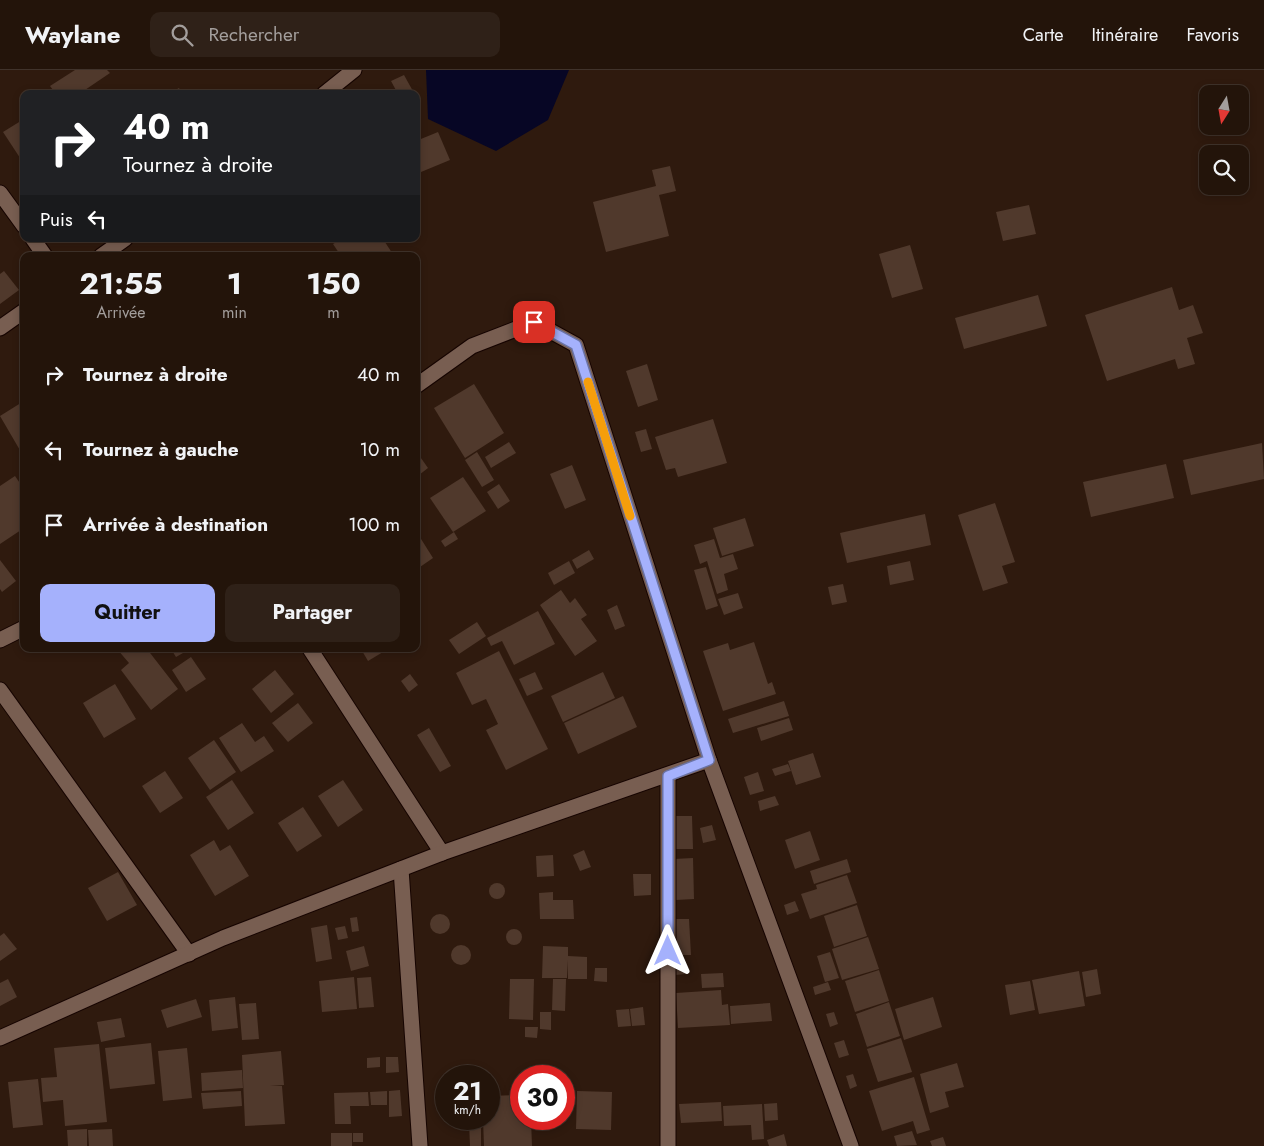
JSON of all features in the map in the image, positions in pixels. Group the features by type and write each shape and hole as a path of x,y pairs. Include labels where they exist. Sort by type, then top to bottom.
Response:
{"street":[{"path":"329,90 354,70"},
{"path":"0,194 20,221"},
{"path":"35,242 43,252"},
{"path":"107,252 121,242"},
{"path":"0,328 20,314"},
{"path":"420,383 472,346 534,322 576,345 709,760 850,1146"},
{"path":"0,640 20,630"},
{"path":"312,652 442,853"},
{"path":"0,690 189,954"},
{"path":"0,1038 223,938 442,853 668,776 709,760"},
{"path":"668,776 668,1146"},
{"path":"401,869 420,1146"}],"water":[{"path":"426,70 569,70 548,120 496,151 428,119"}],"building":[{"path":"75,70 107,70 110,73 85,90 53,90 50,86"},
{"path":"404,75 412,90 396,90 391,81"},
{"path":"20,121 20,158 3,132"},
{"path":"438,132 450,160 421,172 420,139"},
{"path":"670,166 676,191 659,195 669,236 606,252 593,202 656,186 652,170"},
{"path":"1029,205 1036,234 1003,241 996,212"},
{"path":"337,242 385,242 391,252 338,252 333,244"},
{"path":"910,245 923,289 892,298 879,254"},
{"path":"4,271 19,290 0,304 0,274"},
{"path":"1172,287 1179,310 1193,305 1203,333 1187,338 1195,364 1178,369 1175,359 1107,381 1085,315"},
{"path":"1038,295 1047,326 964,349 955,318"},
{"path":"647,364 658,400 638,407 626,371"},
{"path":"474,384 504,433 465,458 434,408"},
{"path":"20,404 20,450 0,416"},
{"path":"713,419 727,463 678,477 675,468 666,470 655,437"},
{"path":"646,429 652,449 641,452 635,432"},
{"path":"509,442 516,453 491,468 485,457"},
{"path":"1262,443 1264,479 1191,495 1183,460"},
{"path":"477,452 494,480 482,487 465,460"},
{"path":"420,457 428,468 420,474"},
{"path":"1166,464 1174,498 1091,517 1083,482"},
{"path":"572,465 586,500 565,509 550,474"},
{"path":"15,476 20,483 20,531 0,544 0,486"},
{"path":"463,477 486,511 453,532 430,498"},
{"path":"499,484 510,501 498,509 487,492"},
{"path":"995,503 1015,562 1002,566 1008,583 983,591 958,515"},
{"path":"925,514 931,545 847,563 840,533"},
{"path":"745,518 754,546 722,556 713,528"},
{"path":"454,532 458,539 445,547 441,541"},
{"path":"420,537 433,558 420,567"},
{"path":"714,539 720,558 733,554 738,569 724,574 728,590 717,594 707,561 700,564 694,545"},
{"path":"589,550 594,559 577,569 572,560"},
{"path":"0,560 16,581 2,592 0,589"},
{"path":"569,561 575,573 554,585 548,573"},
{"path":"910,561 914,580 890,585 887,566"},
{"path":"706,567 718,606 706,610 694,570"},
{"path":"843,584 847,602 832,605 828,587"},
{"path":"561,590 570,603 575,598 587,615 581,619 597,641 575,656 540,605"},
{"path":"738,593 743,608 724,615 718,599"},
{"path":"617,605 625,626 615,630 607,610"},
{"path":"538,611 555,644 514,665 502,641 491,646 487,638"},
{"path":"477,622 486,636 459,654 449,640"},
{"path":"754,642 768,684 772,682 776,694 723,711 703,651 728,643 730,650"},
{"path":"499,651 548,749 506,770 486,730 498,724 486,699 472,705 456,673"},
{"path":"120,652 149,652 178,689 151,710 121,670 129,663"},
{"path":"173,652 185,652 176,657"},
{"path":"363,652 383,652 368,661"},
{"path":"191,657 206,679 186,692 172,670"},
{"path":"275,670 294,694 271,713 252,689"},
{"path":"535,672 543,689 527,696 519,679"},
{"path":"603,672 615,698 563,722 551,696"},
{"path":"410,674 418,685 409,692 401,681"},
{"path":"115,684 136,719 104,738 83,703"},
{"path":"623,696 637,727 578,754 564,723"},
{"path":"784,701 789,716 733,733 728,719"},
{"path":"298,703 313,723 288,742 272,723"},
{"path":"789,718 793,730 761,741 757,728"},
{"path":"242,723 255,742 264,736 274,751 241,772 219,738"},
{"path":"429,728 451,766 440,772 417,735"},
{"path":"214,740 236,772 210,790 188,758"},
{"path":"813,753 821,777 796,785 788,761"},
{"path":"788,764 791,771 775,776 772,769"},
{"path":"165,771 183,798 160,813 142,786"},
{"path":"758,772 764,791 750,795 744,777"},
{"path":"232,780 254,813 228,830 206,797"},
{"path":"343,780 363,810 338,827 318,796"},
{"path":"775,796 779,805 760,811 758,801"},
{"path":"303,807 322,836 297,852 278,823"},
{"path":"675,816 692,816 693,849 676,849"},
{"path":"712,825 716,840 703,843 700,828"},
{"path":"810,831 820,860 795,869 785,840"},
{"path":"214,840 220,851 230,845 249,876 215,896 190,855"},
{"path":"584,850 591,867 580,871 573,855"},
{"path":"553,855 554,876 537,877 536,856"},
{"path":"693,858 694,899 676,900 674,859"},
{"path":"847,859 851,872 814,884 810,871"},
{"path":"118,872 137,905 107,921 88,888"},
{"path":"633,874 651,874 651,895 634,896"},
{"path":"847,875 857,903 810,919 801,894 817,889 816,885"},
{"path":"494,883 500,883 505,888 503,897 494,899 489,894 489,888"},
{"path":"553,892 553,900 573,900 574,919 540,919 539,893"},
{"path":"795,901 799,911 787,915 784,905"},
{"path":"857,905 867,936 834,947 824,916"},
{"path":"440,914 447,917 450,924 447,931 440,934 433,931 430,924 433,917"},
{"path":"357,917 359,931 352,932 350,918"},
{"path":"672,919 689,919 691,955 674,955"},
{"path":"327,925 332,959 316,962 311,928"},
{"path":"345,926 348,938 338,940 335,928"},
{"path":"514,929 522,937 514,945 506,937"},
{"path":"4,933 17,949 0,961 0,936"},
{"path":"868,937 879,969 842,980 832,949"},
{"path":"461,945 468,948 471,955 468,962 461,965 454,962 451,955 454,948"},
{"path":"364,946 369,966 351,971 346,951"},
{"path":"543,946 568,947 568,956 587,957 587,979 568,979 568,960 567,978 542,978"},
{"path":"830,952 839,978 825,982 817,956"},
{"path":"685,964 686,974 675,975 674,965"},
{"path":"595,968 607,968 607,982 594,981"},
{"path":"1097,969 1101,994 1086,997 1082,972"},
{"path":"879,970 889,1001 855,1012 845,981"},
{"path":"1079,971 1085,1006 1039,1014 1032,980"},
{"path":"723,973 724,987 702,988 701,974"},
{"path":"354,977 357,1009 322,1012 319,981"},
{"path":"371,977 374,1007 359,1008 357,978"},
{"path":"8,979 17,997 0,1006 0,983"},
{"path":"510,979 534,979 533,1020 509,1019"},
{"path":"553,979 566,979 565,1011 552,1010"},
{"path":"1030,981 1035,1010 1010,1015 1005,985"},
{"path":"828,982 831,990 815,995 813,987"},
{"path":"721,990 722,1005 728,1004 730,1025 678,1028 676,993"},
{"path":"235,997 238,1028 212,1031 209,1000"},
{"path":"933,997 942,1027 904,1040 895,1009"},
{"path":"196,999 202,1017 167,1028 161,1010"},
{"path":"889,1002 900,1036 867,1047 856,1014"},
{"path":"256,1003 259,1039 242,1040 239,1004"},
{"path":"770,1003 772,1021 731,1024 730,1006"},
{"path":"643,1007 645,1025 632,1026 630,1009"},
{"path":"629,1009 631,1026 618,1027 616,1010"},
{"path":"540,1012 551,1012 551,1030 540,1029"},
{"path":"834,1012 838,1024 830,1027 826,1014"},
{"path":"121,1018 125,1037 101,1042 97,1022"},
{"path":"525,1027 538,1027 537,1038 525,1037"},
{"path":"901,1038 912,1072 878,1082 867,1049"},
{"path":"844,1040 849,1055 839,1058 834,1043"},
{"path":"151,1043 155,1084 110,1089 105,1048"},
{"path":"99,1044 107,1122 65,1126 63,1100 43,1102 41,1078 57,1077 54,1048"},
{"path":"187,1048 192,1098 163,1101 158,1051"},
{"path":"281,1051 284,1085 270,1086 282,1086 285,1124 245,1126 242,1055"},
{"path":"380,1057 380,1067 367,1068 367,1058"},
{"path":"386,1057 398,1057 399,1072 386,1073"},
{"path":"957,1063 964,1087 945,1092 949,1107 930,1113 920,1074"},
{"path":"242,1070 243,1088 202,1091 201,1073"},
{"path":"853,1074 857,1086 850,1089 846,1076"},
{"path":"914,1077 930,1130 917,1134 913,1121 882,1131 869,1091"},
{"path":"38,1079 43,1125 13,1128 8,1082"},
{"path":"400,1090 402,1116 389,1117 389,1091"},
{"path":"241,1091 242,1106 203,1109 201,1093"},
{"path":"387,1091 387,1105 371,1105 370,1092"},
{"path":"577,1091 612,1092 611,1130 576,1129"},
{"path":"368,1092 369,1106 350,1106 351,1124 335,1124 334,1093"},
{"path":"510,1095 510,1130 531,1130 532,1146 484,1146 483,1130 500,1130 500,1096"},
{"path":"721,1102 722,1121 681,1123 679,1104"},
{"path":"777,1103 778,1120 765,1121 764,1104"},
{"path":"762,1104 764,1139 752,1140 751,1125 724,1126 723,1106"},
{"path":"87,1129 87,1146 68,1146 67,1130"},
{"path":"112,1129 113,1146 89,1146 88,1130"},
{"path":"469,1130 481,1130 481,1146 470,1146"},
{"path":"912,1131 917,1145 897,1146 894,1136"},
{"path":"331,1133 352,1133 352,1146 331,1146"},
{"path":"353,1133 363,1133 363,1142 353,1142"},
{"path":"784,1134 787,1146 769,1146 767,1140"},
{"path":"943,1137 946,1146 932,1146 930,1141"}],"slow traffic":[{"path":"588,382 630,516"}],"route":[{"path":"534,322 576,345 709,760 668,776 668,951"}]}
